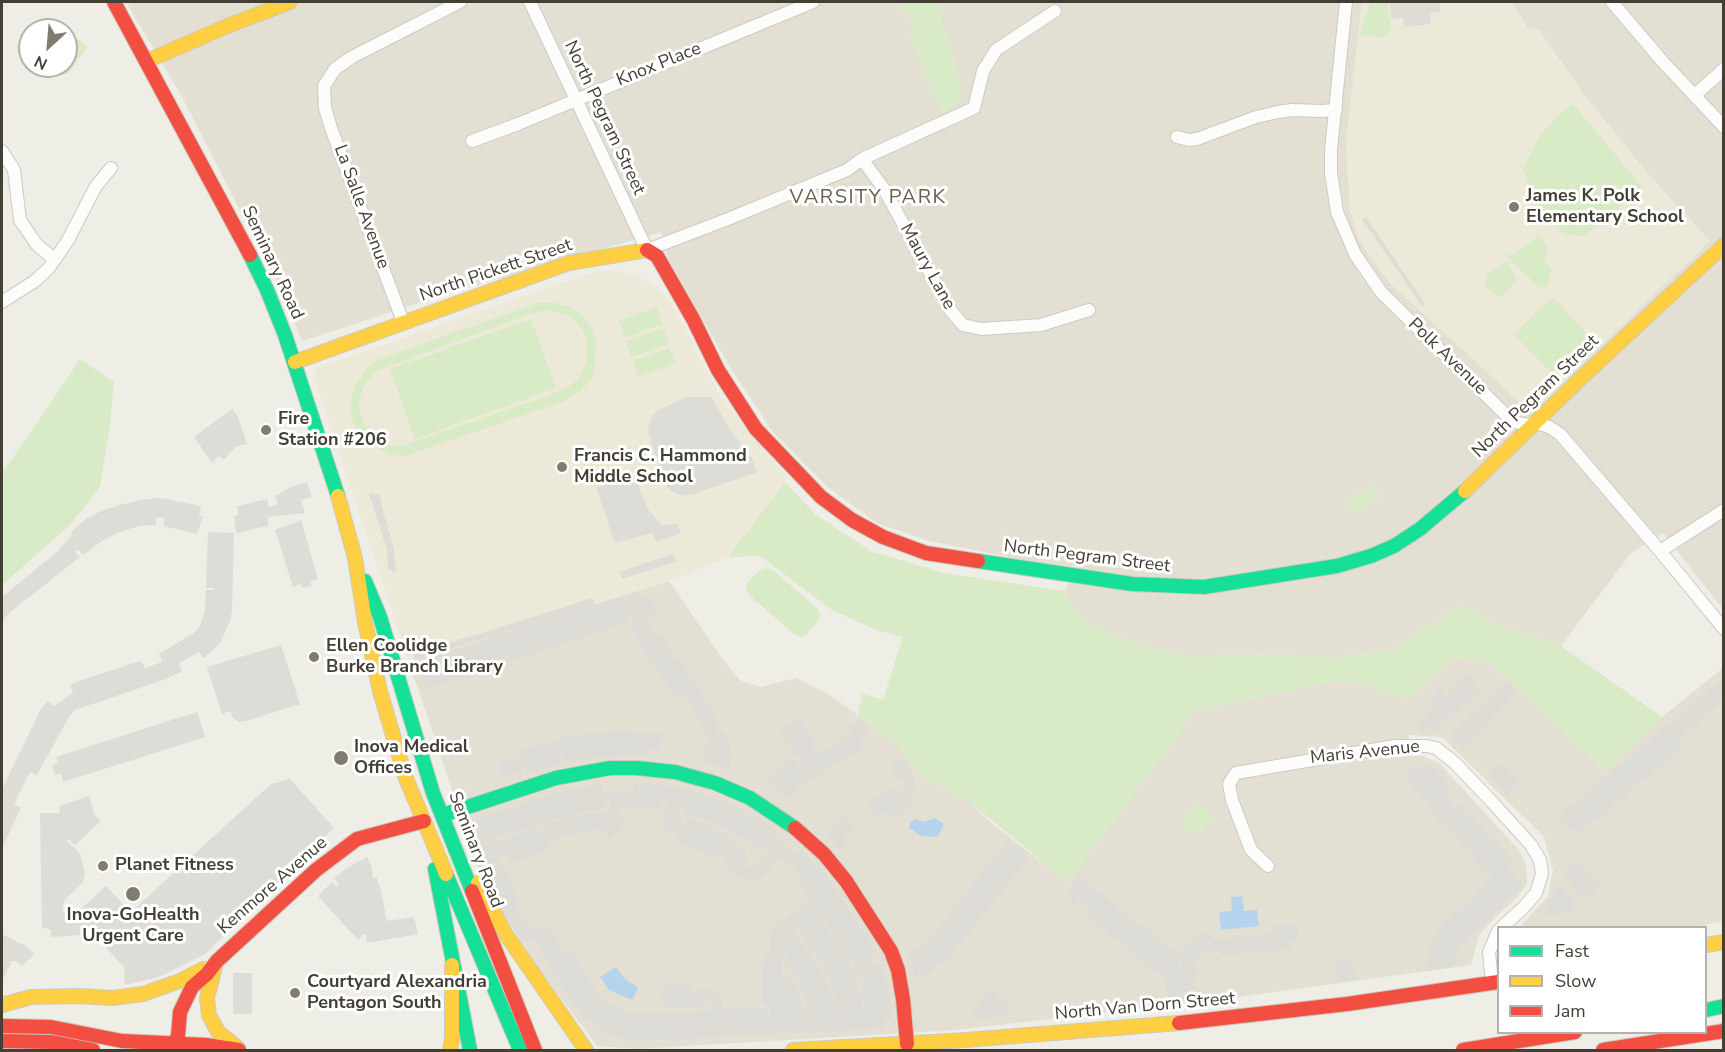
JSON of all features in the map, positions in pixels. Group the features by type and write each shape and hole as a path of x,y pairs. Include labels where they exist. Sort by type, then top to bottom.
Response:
{"main road":[{"name":"Seminary Road","path":"114,2 267,290 295,362 333,477 355,558 365,622 380,691 405,776 521,1034 535,1050"},
{"path":"147,61 290,2"},
{"name":"North Pegram Street","path":"647,249 658,272 662,278 670,281 693,319 718,370 745,414 766,441 821,497 852,520 883,537 926,552 952,557 1132,584 1204,587 1337,566 1371,556 1394,546 1420,530 1447,508 1724,244"},
{"name":"North Pickett Street","path":"295,362 569,264 647,249"},
{"name":"Seminary Road","path":"355,558 380,617 399,685 521,1034 520,1050"},
{"path":"365,622 380,617"},
{"path":"585,1049 507,936 481,889 442,808 556,778 610,768 675,772 712,781 750,798 795,827 824,854 846,881 891,951 898,970 903,999 907,1044"},
{"path":"424,821 440,886 452,965 470,1050"},
{"name":"Kenmore Avenue","path":"174,1047 178,1036 183,1001 192,987 316,870 357,839 424,821"},
{"path":"1707,945 1724,942"},
{"path":"217,961 208,992 209,1015 221,1035 244,1050"},
{"name":"Kenmore Avenue","path":"32,1012 127,997 155,990 194,975 217,961"},
{"path":"450,1049 452,965"},
{"name":"Kenmore Avenue","path":"174,1047 170,1035 172,1009 182,988 194,975"},
{"name":"North Van Dorn Street","path":"793,1050 1033,1035 1247,1016 1495,983"},
{"path":"2,1005 22,999 32,1012 69,1029 122,1041 174,1047 206,1045 239,1050"},
{"path":"1707,1010 1724,1006"},
{"path":"2,1026 32,1012"},
{"path":"32,1012 36,1041"},
{"path":"1463,1050 1563,1034"},
{"path":"1603,1050 1724,1034"},
{"path":"1655,1050 1724,1034"},
{"path":"2,1041 36,1041 93,1050"}],"street":[{"name":"La Salle Avenue","path":"404,322 331,128 325,108 324,91 328,78 335,69 352,57 460,2"},
{"name":"North Pegram Street","path":"530,2 647,249"},
{"name":"Knox Place","path":"472,141 813,2"},
{"name":"Polk Avenue","path":"1346,2 1331,150 1334,199 1346,237 1365,272 1393,304 1505,414 1515,422 1549,426 1560,434 1724,629"},
{"path":"1612,2 1724,127"},
{"name":"North Pickett Street","path":"647,249 847,170 862,159 974,108 983,71 996,50 1055,11"},
{"path":"1695,95 1724,69"},
{"path":"1177,137 1189,141 1278,112 1336,110"},
{"path":"2,151 14,170 20,220 37,245 54,259"},
{"name":"Maury Lane","path":"862,159 884,189 951,311 963,324 991,329 1041,325 1089,310"},
{"path":"2,302 35,281 49,268 68,240 96,186 111,168"},
{"path":"1660,551 1724,510"},
{"name":"Maris Avenue","path":"1268,866 1251,850 1232,800 1229,784 1236,773 1395,746 1436,748 1449,757 1498,808 1531,845 1540,860 1542,874 1536,893 1503,926"},
{"name":"Maris Avenue","path":"1495,983 1489,952 1497,935"}],"shaded area":[{"path":"126,2 902,2 901,11 911,17 915,35 909,36 961,81 941,22 939,2 1362,2 1346,143 1350,209 1359,240 1389,282 1439,328 1710,241 1648,174 1582,92 1539,30 1527,27 1512,2 1723,2 1723,609 1663,533 1631,553 1561,646 1496,625 1461,605 1394,649 1333,658 1269,654 1189,657 1125,640 1083,622 1064,591 1078,567 1025,560 929,541 877,523 829,488 772,431 727,362 668,258 661,232 446,294 302,341 282,292 181,95"},
{"name":"James K. Polk Elementary School","path":"1362,2 1512,2 1527,27 1539,30 1582,92 1648,174 1710,241 1531,413 1389,282 1359,240 1350,209 1346,143"},
{"path":"1390,2 1437,2 1440,5 1440,12 1430,13 1431,24 1404,27 1403,18 1391,19"},
{"path":"1366,217 1425,304 1422,306 1362,219"},
{"name":"Francis C. Hammond Middle School","path":"596,271 618,271 639,277 658,288 671,301 718,392 744,427 788,478 728,557 669,581 409,662 314,377 317,368"},
{"path":"687,397 711,397 729,428 752,458 757,472 693,494 682,496 671,491 663,482 648,432 650,419 658,410"},
{"path":"232,409 238,417 247,444 235,447 224,460 218,456 212,463 194,437"},
{"path":"634,475 648,509 662,526 677,523 681,533 656,542 652,533 615,543 596,487"},
{"path":"307,482 312,497 301,500 305,513 268,517 268,526 236,533 234,516 238,515 237,506 267,499 269,507 278,504 275,496 291,487"},
{"path":"369,493 379,495 394,550 396,573 388,569 387,550"},
{"path":"160,498 201,506 199,516 203,517 197,534 164,526 164,518 156,518 156,525 139,526 117,533 83,555 77,549 75,552 80,557 9,613 2,622 2,597 57,552 72,535 72,531 86,519 120,505"},
{"path":"301,520 318,579 310,582 312,586 303,588 301,584 293,587 275,530"},
{"path":"208,532 234,533 232,609 230,621 220,643 204,658 199,652 179,663 182,671 166,679 75,710 37,775 30,772 14,804 21,808 2,848 2,789 42,707 48,701 54,706 73,693 70,685 82,680 141,661 145,668 162,662 159,654 194,633 200,626 205,610 206,590 214,590 214,588 206,588"},
{"path":"672,554 678,561 622,579 619,572"},
{"path":"669,581 724,661 741,681 761,687 796,678 830,695 896,743 925,779 968,801 995,826 1068,882 1193,712 1328,682 1358,682 1407,699 1454,657 1492,664 1605,771 1662,717 1723,668 1723,921 1700,926 1521,926 1548,896 1553,871 1544,837 1442,737 1409,735 1406,756 1423,756 1440,764 1519,850 1526,865 1527,884 1515,900 1479,935 1471,965 1231,998 955,1030 637,1049 597,1046 535,964 492,891 463,823 409,662"},
{"path":"638,592 640,599 649,596 657,610 646,618 650,628 655,636 661,633 673,651 667,655 672,661 677,657 700,690 719,724 714,727 716,733 724,730 731,752 729,770 704,762 703,746 708,744 709,740 685,696 677,700 637,642 644,639 643,637 636,639 631,626 635,623 629,614 627,615 629,622 498,665 495,658 480,662 482,670 424,689 415,663"},
{"path":"593,598 594,605 414,660 414,654"},
{"path":"281,645 300,704 239,722 233,718 230,711 222,714 207,667"},
{"path":"1470,673 1480,690 1434,733 1428,727 1424,731 1415,726 1436,705 1430,699 1440,690 1446,696"},
{"path":"1723,679 1723,701 1680,738 1680,749 1578,835 1557,817"},
{"path":"1507,680 1519,692 1462,747 1450,735"},
{"path":"197,712 205,737 63,782 61,774 56,775 52,766 58,763 56,757"},
{"path":"800,719 817,747 811,750 813,752 820,753 853,732 849,726 858,720 866,729 860,741 864,747 799,787 788,799 767,782 783,765 793,759 798,766 801,765 804,758 801,755 796,758 780,730"},
{"path":"614,731 662,732 660,749 648,749 647,756 597,757 565,762 563,755 558,756 560,764 526,774 524,766 520,768 522,772 502,778 497,764 521,757 520,750 571,736"},
{"path":"904,759 914,776 915,783 910,799 913,805 894,818 888,811 877,817 868,802 895,786 899,792 903,791 905,779 899,782 890,767"},
{"path":"1501,762 1520,782 1507,795 1488,775"},
{"path":"1417,763 1422,768 1428,763 1450,786 1444,792 1453,802 1450,806 1453,809 1459,803 1513,861 1507,867 1523,886 1462,944 1456,956 1455,967 1427,971 1431,942 1440,927 1492,878 1431,811 1440,802 1438,800 1432,805 1405,777"},
{"path":"290,779 334,828 205,954 159,977 125,985 124,967 93,934 51,937 51,929 42,928 40,813 60,813 59,806 89,796 94,814 101,821 75,845 69,839 67,841 81,855 85,875 82,883 65,899 62,907 64,913 70,917 88,915 82,908 106,886 131,912 271,784"},
{"path":"635,782 681,788 724,801 749,813 777,831 774,837 795,855 800,850 825,875 877,953 870,957 874,967 881,964 889,994 892,1019 883,1020 883,1028 638,1041 601,1030 583,1016 567,996 537,941 532,939 522,944 485,882 467,836 475,833 481,823 480,817 545,796 601,784 602,792 634,791","holes":["623,800 624,807 659,810 661,803 668,804 669,810 663,811 664,831 674,831 677,833 674,841 717,858 721,851 727,868 741,878 756,879 764,876 778,859 782,858 806,879 799,885 809,900 816,895 817,897 771,929 770,955 763,955 762,1004 770,1006 770,1016 768,1016 767,1008 722,1010 718,992 712,989 691,990 691,983 662,984 663,990 660,991 664,1008 708,1006 708,1000 711,1000 710,1011 646,1014 617,1009 598,995 571,949 564,952 555,936 547,929 530,926 516,913 515,910 520,909 505,865 498,867 498,859 507,856 510,863 549,850 547,843 562,837 596,829 609,839 625,822 619,819 620,804","604,801 610,801 606,817 605,811 542,826 544,833 542,835 540,827 493,842 495,849 493,849 487,832 491,838 574,814 605,808","679,806 684,807 683,813 714,823 760,848 764,843 770,850 760,863 746,868 743,866 748,864 744,846 733,846 737,839 686,818 684,825 681,824","822,905 818,910 853,960 862,984 869,983 862,987 865,1009 872,1008 873,1010 855,1012 855,1010 862,1009 854,971 815,911 809,915","800,920 795,925 820,962 826,957 828,959 822,964 834,990 837,1011 844,1010 845,1012 826,1013 826,1011 834,1011 833,1000 824,976 792,928 786,932","787,953 790,955 784,960 802,987 809,1013 817,1012 817,1014 800,1015 800,1013 806,1013 797,986 790,975 782,979 782,957"]},
{"path":"843,815 855,829 842,840 847,846 842,851 825,833"},
{"path":"1007,840 1029,858 949,957 929,973 916,978 908,951 918,947 934,935"},
{"path":"367,857 373,878 377,878 380,886 387,921 414,917 418,934 367,943 364,934 358,940 318,896 332,882 337,887 339,884 334,878"},
{"path":"1579,861 1600,887 1585,900 1562,873"},
{"path":"1079,877 1182,957 1177,964 1179,966 1186,957 1180,952 1190,942 1210,930 1213,940 1271,933 1271,926 1296,923 1299,940 1289,941 1290,949 1221,956 1220,949 1209,951 1201,955 1192,965 1199,970 1195,977 1195,1001 1169,1004 1165,979 1087,916 1088,906 1079,899 1075,905 1069,901 1073,895 1069,892"},
{"path":"1563,888 1564,894 1568,894 1574,901 1575,911 1546,916 1545,908 1548,897 1553,897 1553,889"},
{"path":"2,934 27,947 34,954 22,966 12,961 2,980"},
{"path":"1348,957 1359,979 1336,983 1337,977 1332,965"},
{"path":"233,973 252,973 252,1014 233,1014"},
{"path":"990,990 1010,1008 1001,1020 994,1014 990,1019 981,1020 972,1013"}],"green space":[{"path":"902,2 939,2 941,22 961,81 960,101 943,114 909,36 915,34 911,17 901,11"},
{"path":"1370,2 1387,2 1391,31 1383,38 1360,35"},
{"path":"78,39 88,47 78,60"},
{"path":"1573,104 1643,188 1583,237 1564,233 1535,205 1523,169 1540,135"},
{"path":"1536,237 1542,238 1547,246 1545,262 1552,269 1547,285 1541,289 1507,256"},
{"path":"1507,262 1517,280 1500,298 1484,285 1488,274"},
{"path":"1553,297 1589,336 1551,372 1514,334"},
{"path":"541,302 571,307 591,326 596,340 595,369 592,378 579,393 560,403 404,456 388,454 368,443 360,435 352,420 350,404 353,391 359,378 380,359","holes":["548,310 568,316 584,332 587,343 587,362 578,379 563,390 403,446 386,444 370,433 365,426 361,418 359,400 365,383 377,371 535,312"]},
{"path":"657,307 662,324 625,337 619,320"},
{"path":"531,319 556,388 415,439 390,369"},
{"path":"663,328 669,344 631,357 626,341"},
{"path":"670,348 676,364 638,377 633,361"},
{"path":"80,359 114,382 100,487 70,525 2,585 2,473"},
{"path":"785,482 815,514 871,551 944,573 1064,591 1083,621 1125,640 1189,657 1269,654 1333,658 1394,649 1461,605 1496,625 1561,646 1662,717 1605,771 1492,664 1454,657 1407,699 1358,682 1328,682 1193,712 1068,882 968,801 925,779 896,743 858,715 862,694 883,700 903,637 876,630 832,610 760,556 728,557"},
{"path":"1375,484 1382,497 1353,515 1345,501"},
{"path":"761,569 773,570 818,609 819,620 806,635 801,637 795,635 746,590 747,583"},
{"path":"1199,806 1210,814 1210,821 1201,832 1195,834 1184,825 1183,819 1192,807"}],"water":[{"path":"935,818 944,824 939,835 934,837 921,836 909,828 909,824 915,819 923,822"},
{"path":"1242,896 1244,911 1257,910 1259,926 1221,930 1219,912 1232,911 1231,897"},
{"path":"616,967 624,978 638,988 632,1000 609,990 600,977"}],"traffic: fast":[{"path":"250,255 285,335 338,496"},
{"path":"978,561 1132,584 1204,587 1337,566 1371,556 1394,546 1420,529 1465,491"},
{"path":"365,581 380,617 433,793 472,891"},
{"path":"446,814 556,778 610,768 636,768 675,772 715,783 750,798 795,828"},
{"path":"435,869 470,1050"},
{"path":"446,874 520,1050"},
{"path":"1707,1010 1724,1006"}],"traffic: slow":[{"path":"147,61 290,2"},
{"path":"1465,491 1578,381 1724,245"},
{"path":"295,362 569,263 647,250"},
{"path":"338,496 355,558 365,622 380,691 405,776 446,874"},
{"path":"478,883 507,936 586,1050"},
{"path":"1707,945 1724,942"},
{"path":"450,1050 452,965"},
{"path":"215,967 207,998 209,1015 218,1032 238,1048"},
{"path":"2,1005 31,997 112,998 143,994 180,981 203,969"},
{"path":"793,1050 966,1040 1179,1023"}],"traffic: jam":[{"path":"114,2 250,255"},
{"path":"647,250 657,256 693,319 718,370 756,429 821,497 852,520 883,537 926,553 978,561"},
{"path":"174,1050 180,1012 192,987 316,870 357,839 424,821"},
{"path":"795,828 824,854 846,881 891,951 898,970 903,999 907,1044"},
{"path":"472,891 535,1050"},
{"path":"1179,1023 1347,1004 1497,982"},
{"path":"2,1026 51,1027 122,1041 206,1045 239,1050"},
{"path":"1707,1034 1724,1031"},
{"path":"1463,1050 1563,1034"},
{"path":"1603,1050 1705,1034"},
{"path":"2,1041 52,1042 93,1050"}],"place":[{"name":"James K. Polk Elementary School","path":"1514,207"},
{"name":"Fire Station #206","path":"266,430"},
{"name":"Francis C. Hammond Middle School","path":"562,467"},
{"name":"Ellen Coolidge Burke Branch Library","path":"314,657"},
{"name":"Inova Medical Offices","path":"341,758"},
{"name":"Planet Fitness","path":"103,866"},
{"name":"Inova-GoHealth Urgent Care","path":"133,894"},
{"name":"Courtyard Alexandria Pentagon South","path":"295,993"}],"district":[{"name":"VARSITY PARK","path":"868,198"}]}
